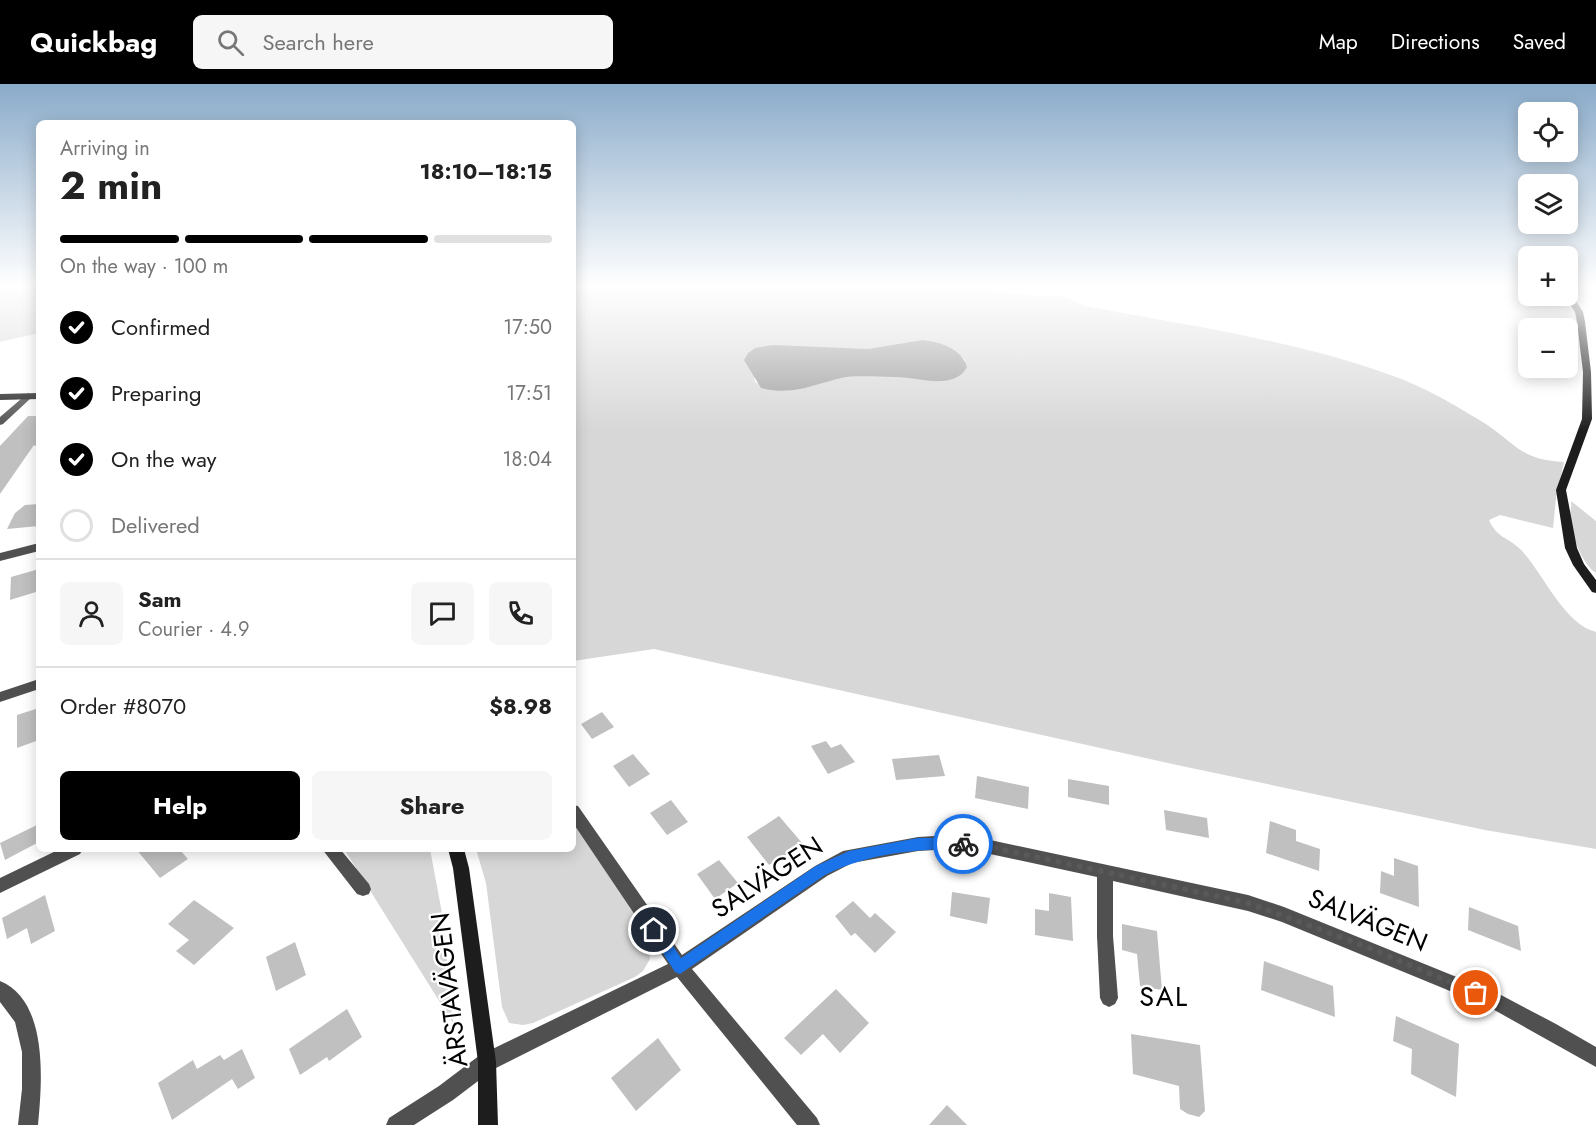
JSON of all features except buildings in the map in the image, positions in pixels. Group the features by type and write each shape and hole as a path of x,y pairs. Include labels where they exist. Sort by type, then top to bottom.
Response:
{"street":[{"path":"1582,334 1587,372 1587,419 1561,490 1572,548 1579,565 1596,589"},
{"path":"0,422 28,396"},
{"path":"0,397 36,396"},
{"path":"0,557 36,548"},
{"path":"0,697 36,685"},
{"path":"576,815 680,967 810,1125"},
{"name":"SALVÄGEN","path":"396,1125 446,1093 487,1062 680,967 821,871 849,856 918,844 952,842 990,847 1248,903 1284,915 1495,1001 1551,1030 1596,1058"},
{"path":"0,886 69,852"},
{"path":"332,852 363,889"},
{"name":"ÄRSTAVÄGEN","path":"457,852 461,868 487,1062 488,1125"},
{"path":"1105,872 1105,936 1109,998"},
{"path":"0,990 9,997 25,1024 32,1049 33,1079 28,1125"}],"shaded area":[{"path":"0,334 36,334 36,334 0,342"},
{"path":"576,334 1242,335 1320,353 1407,381 1481,421 1527,454 1564,462 1556,498 1553,528 1500,515 1489,520 1499,534 1519,548 1528,558 1573,619 1596,632 1596,849 1485,830 1177,765 654,649 576,661","holes":["922,340 937,342 965,360 957,377 937,381 889,376 857,376 790,391 768,388 755,382 754,375 764,346 868,349"]},
{"path":"922,340 949,347 960,355 967,367 961,375 944,381 903,377 854,377 783,391 761,388 744,360 755,348 773,345 868,349"},
{"path":"1571,501 1596,521 1596,573 1581,555 1572,531"},
{"path":"576,827 646,930 650,959 643,971 635,977 533,1023 523,1025 509,1023 502,1007 486,883 477,852 576,852"},
{"path":"346,852 431,852 442,913 453,1023"}],"way so far":[{"path":"963,844 990,847 1248,903 1362,945 1476,993"}],"district":[{"name":"SAL","path":"1164,996"}],"route":[{"path":"654,930 680,967 821,871 849,856 918,844 952,842 963,844"}]}
